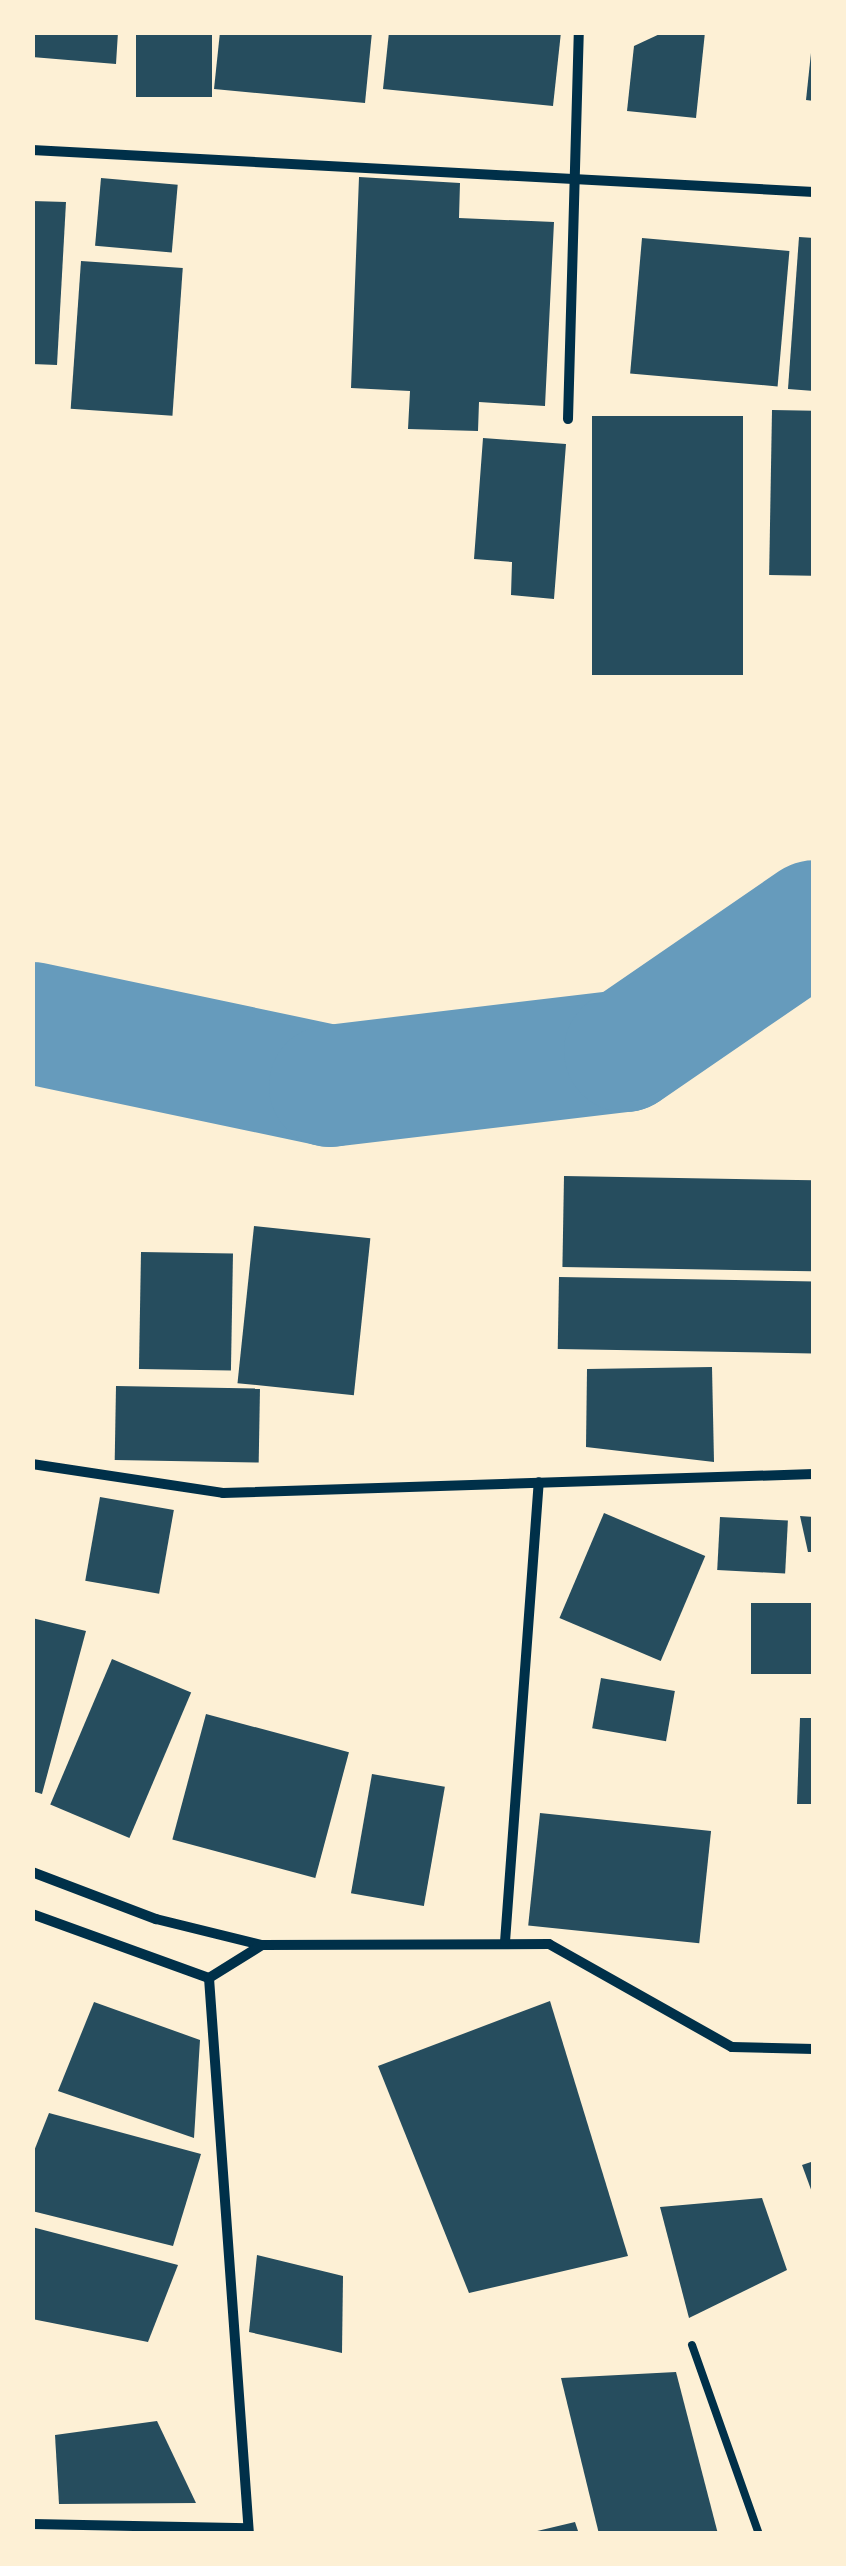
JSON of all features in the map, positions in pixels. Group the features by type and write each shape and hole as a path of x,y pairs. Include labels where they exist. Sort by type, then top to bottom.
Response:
{"street":[{"path":"568,419 581,181 579,32"},
{"path":"32,150 814,192"},
{"path":"32,1464 223,1494 814,1474"},
{"path":"505,1942 540,1482"},
{"path":"32,1872 156,1919 262,1945 505,1942 586,1957 732,2047 814,2049"},
{"path":"32,1914 209,1978"},
{"path":"209,1978 262,1945"},
{"path":"32,2524 249,2531 209,1978"}],"lane":[{"path":"692,2345 758,2534"}],"building":[{"path":"32,32 118,32 116,64 32,57"},
{"path":"136,32 212,32 212,97 136,97"},
{"path":"220,32 372,32 365,103 214,89"},
{"path":"389,32 561,32 553,106 383,89"},
{"path":"664,32 705,32 696,118 627,111 634,46"},
{"path":"814,53 814,101 806,100"},
{"path":"359,177 460,183 459,218 554,222 545,406 479,402 478,431 408,429 410,391 351,388"},
{"path":"101,178 178,185 172,252 95,246"},
{"path":"32,201 66,202 57,365 32,364"},
{"path":"799,237 814,238 814,391 788,389"},
{"path":"642,238 789,251 778,386 630,373"},
{"path":"81,261 183,268 172,416 71,409"},
{"path":"772,410 814,411 811,576 769,575"},
{"path":"592,416 743,416 743,675 592,675"},
{"path":"483,438 566,444 554,599 511,595 512,562 474,559"},
{"path":"564,1176 814,1180 812,1271 562,1267"},
{"path":"254,1226 370,1238 354,1395 237,1383"},
{"path":"141,1252 233,1254 231,1371 139,1369"},
{"path":"559,1277 814,1281 813,1353 558,1349"},
{"path":"712,1367 714,1462 586,1447 587,1369"},
{"path":"116,1386 260,1389 259,1463 115,1460"},
{"path":"100,1497 174,1510 159,1594 85,1581"},
{"path":"604,1513 705,1556 661,1661 559,1618"},
{"path":"800,1516 814,1517 814,1552 808,1552"},
{"path":"720,1517 788,1521 785,1573 717,1570"},
{"path":"751,1603 814,1603 814,1674 751,1674"},
{"path":"32,1618 86,1631 42,1794 32,1791"},
{"path":"112,1659 191,1693 129,1838 50,1804"},
{"path":"601,1678 675,1691 666,1741 592,1728"},
{"path":"206,1714 349,1752 315,1878 172,1840"},
{"path":"800,1718 814,1718 814,1804 797,1804"},
{"path":"372,1774 445,1787 424,1906 351,1893"},
{"path":"540,1813 711,1831 699,1943 528,1925"},
{"path":"550,2001 628,2256 469,2293 378,2066"},
{"path":"94,2002 200,2040 194,2138 58,2091"},
{"path":"49,2113 201,2154 173,2246 32,2211 32,2156"},
{"path":"814,2161 814,2195 813,2195 802,2165"},
{"path":"762,2198 787,2270 689,2318 660,2207"},
{"path":"32,2227 178,2265 148,2342 32,2319"},
{"path":"257,2255 343,2276 342,2353 249,2332"},
{"path":"676,2372 718,2534 599,2534 561,2378"},
{"path":"157,2421 196,2503 59,2504 55,2435"},
{"path":"575,2522 579,2534 533,2534 533,2532"}],"waterway":[{"path":"32,1023 330,1086 625,1051 814,921"}]}
